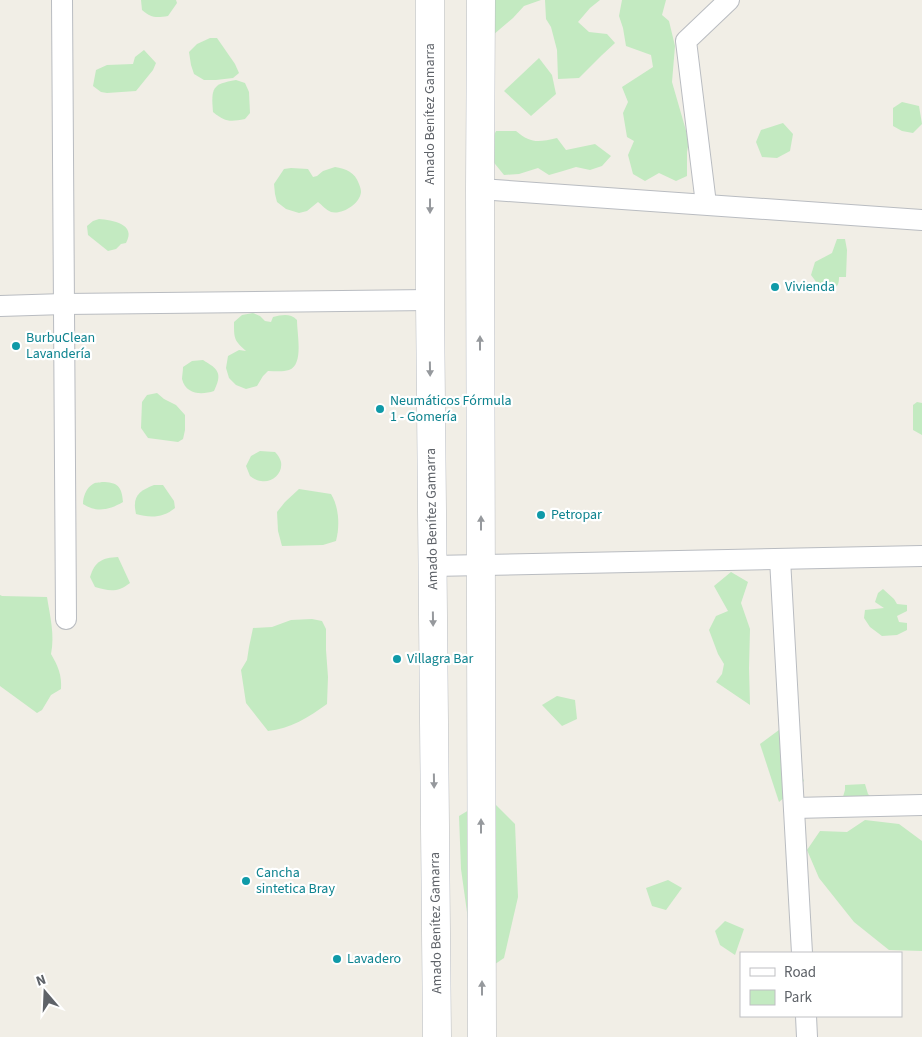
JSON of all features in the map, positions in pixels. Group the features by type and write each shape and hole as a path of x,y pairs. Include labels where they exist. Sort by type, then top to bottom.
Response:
{"main road":[{"name":"Amado Benítez Gamarra","path":"430,0 430,300 437,1037"},
{"path":"481,0 482,1037"}],"street":[{"path":"62,0 66,619"},
{"path":"706,204 686,41 729,0"},
{"path":"480,189 922,220"},
{"path":"0,306 430,300"},
{"path":"432,566 922,556"},
{"path":"780,559 802,952"},
{"path":"794,808 922,805"},
{"path":"806,1017 807,1037"}],"green space":[{"path":"141,0 176,0 177,3 168,16 157,17 148,15 142,10"},
{"path":"481,0 541,0 524,6 493,35"},
{"path":"545,0 600,0 578,22 589,32 607,34 615,43 579,78 558,79 557,50 551,27 546,19"},
{"path":"622,0 666,0 662,15 669,21 675,46 672,82 689,141 687,176 676,181 659,173 645,181 633,174 628,155 634,141 627,137 623,113 628,102 622,87 653,67 651,55 626,46 619,16"},
{"path":"210,38 217,38 235,64 239,73 233,78 204,80 194,74 189,52 197,44"},
{"path":"144,50 156,63 153,70 136,91 107,93 101,92 93,86 96,70 107,65 133,64 135,57"},
{"path":"539,58 552,75 556,94 531,116 504,91"},
{"path":"236,80 245,83 249,92 250,113 245,119 235,121 221,118 213,112 212,97 215,89 222,83"},
{"path":"902,102 919,106 922,124 913,133 902,131 893,126 893,108"},
{"path":"783,123 793,134 790,151 777,158 762,157 756,142 761,130"},
{"path":"496,131 516,131 526,138 535,141 557,138 566,150 595,144 611,156 602,166 590,170 576,167 549,175 538,168 519,174 504,175 491,159 488,147"},
{"path":"335,167 350,172 359,184 360,196 350,208 340,212 331,212 318,202 307,211 299,213 286,209 277,202 274,184 284,169 308,169 313,177"},
{"path":"99,219 110,220 126,227 129,237 126,243 108,251 88,235 87,226"},
{"path":"837,239 845,239 847,250 846,277 839,277 837,286 823,291 811,275 815,262 832,253"},
{"path":"253,313 265,321 271,322 273,317 283,315 292,316 297,320 298,356 294,367 289,370 268,371 257,386 246,389 236,385 229,378 226,368 228,356 239,350 246,351 235,339 234,322 242,315"},
{"path":"203,360 218,372 217,385 214,391 200,393 191,391 182,379 183,367 192,361"},
{"path":"157,393 176,405 185,415 183,439 178,442 148,438 141,428 142,402 147,395"},
{"path":"917,402 922,403 922,435 913,430 913,405"},
{"path":"260,451 275,452 281,461 278,474 269,481 260,481 250,476 246,466 251,456"},
{"path":"102,482 118,486 123,502 103,509 93,509 83,504 88,488 94,483"},
{"path":"154,485 163,485 174,501 175,508 166,514 156,516 136,514 136,498 141,492"},
{"path":"299,489 331,494 336,505 338,517 336,541 323,545 282,546 278,531 277,512"},
{"path":"118,557 130,583 113,590 95,587 90,577 94,567 100,561"},
{"path":"731,572 748,582 741,603 750,629 750,705 716,682 722,674 724,664 709,630 716,616 728,611 714,586"},
{"path":"883,589 897,604 907,605 907,611 897,616 899,622 907,623 907,630 897,635 882,636 870,627 864,618 865,610 884,608 875,602 878,593"},
{"path":"0,595 47,597 51,618 51,654 59,671 61,689 51,695 42,710 37,713 0,686"},
{"path":"312,619 322,621 326,629 327,704 299,722 284,728 268,731 246,703 241,670 247,660 253,628 272,627 291,620"},
{"path":"557,696 575,700 577,719 562,726 542,705"},
{"path":"783,727 804,781 779,802 760,744"},
{"path":"865,784 868,794 872,798 842,800 845,785"},
{"path":"489,798 515,824 518,897 504,958 476,977 461,869 459,816"},
{"path":"865,820 899,824 922,841 922,951 889,950 854,922 819,878 807,850 820,831 847,832"},
{"path":"668,880 682,888 666,910 652,906 646,888"},
{"path":"725,921 744,929 735,955 720,945 715,931"}],"place":[{"name":"Vivienda","path":"775,287"},
{"name":"BurbuClean Lavandería","path":"16,346"},
{"name":"Neumáticos Fórmula 1 - Gomería","path":"380,409"},
{"name":"Petropar","path":"541,515"},
{"name":"Villagra Bar","path":"397,659"},
{"name":"Cancha sintetica Bray","path":"246,881"},
{"name":"Lavadero","path":"337,959"}]}
